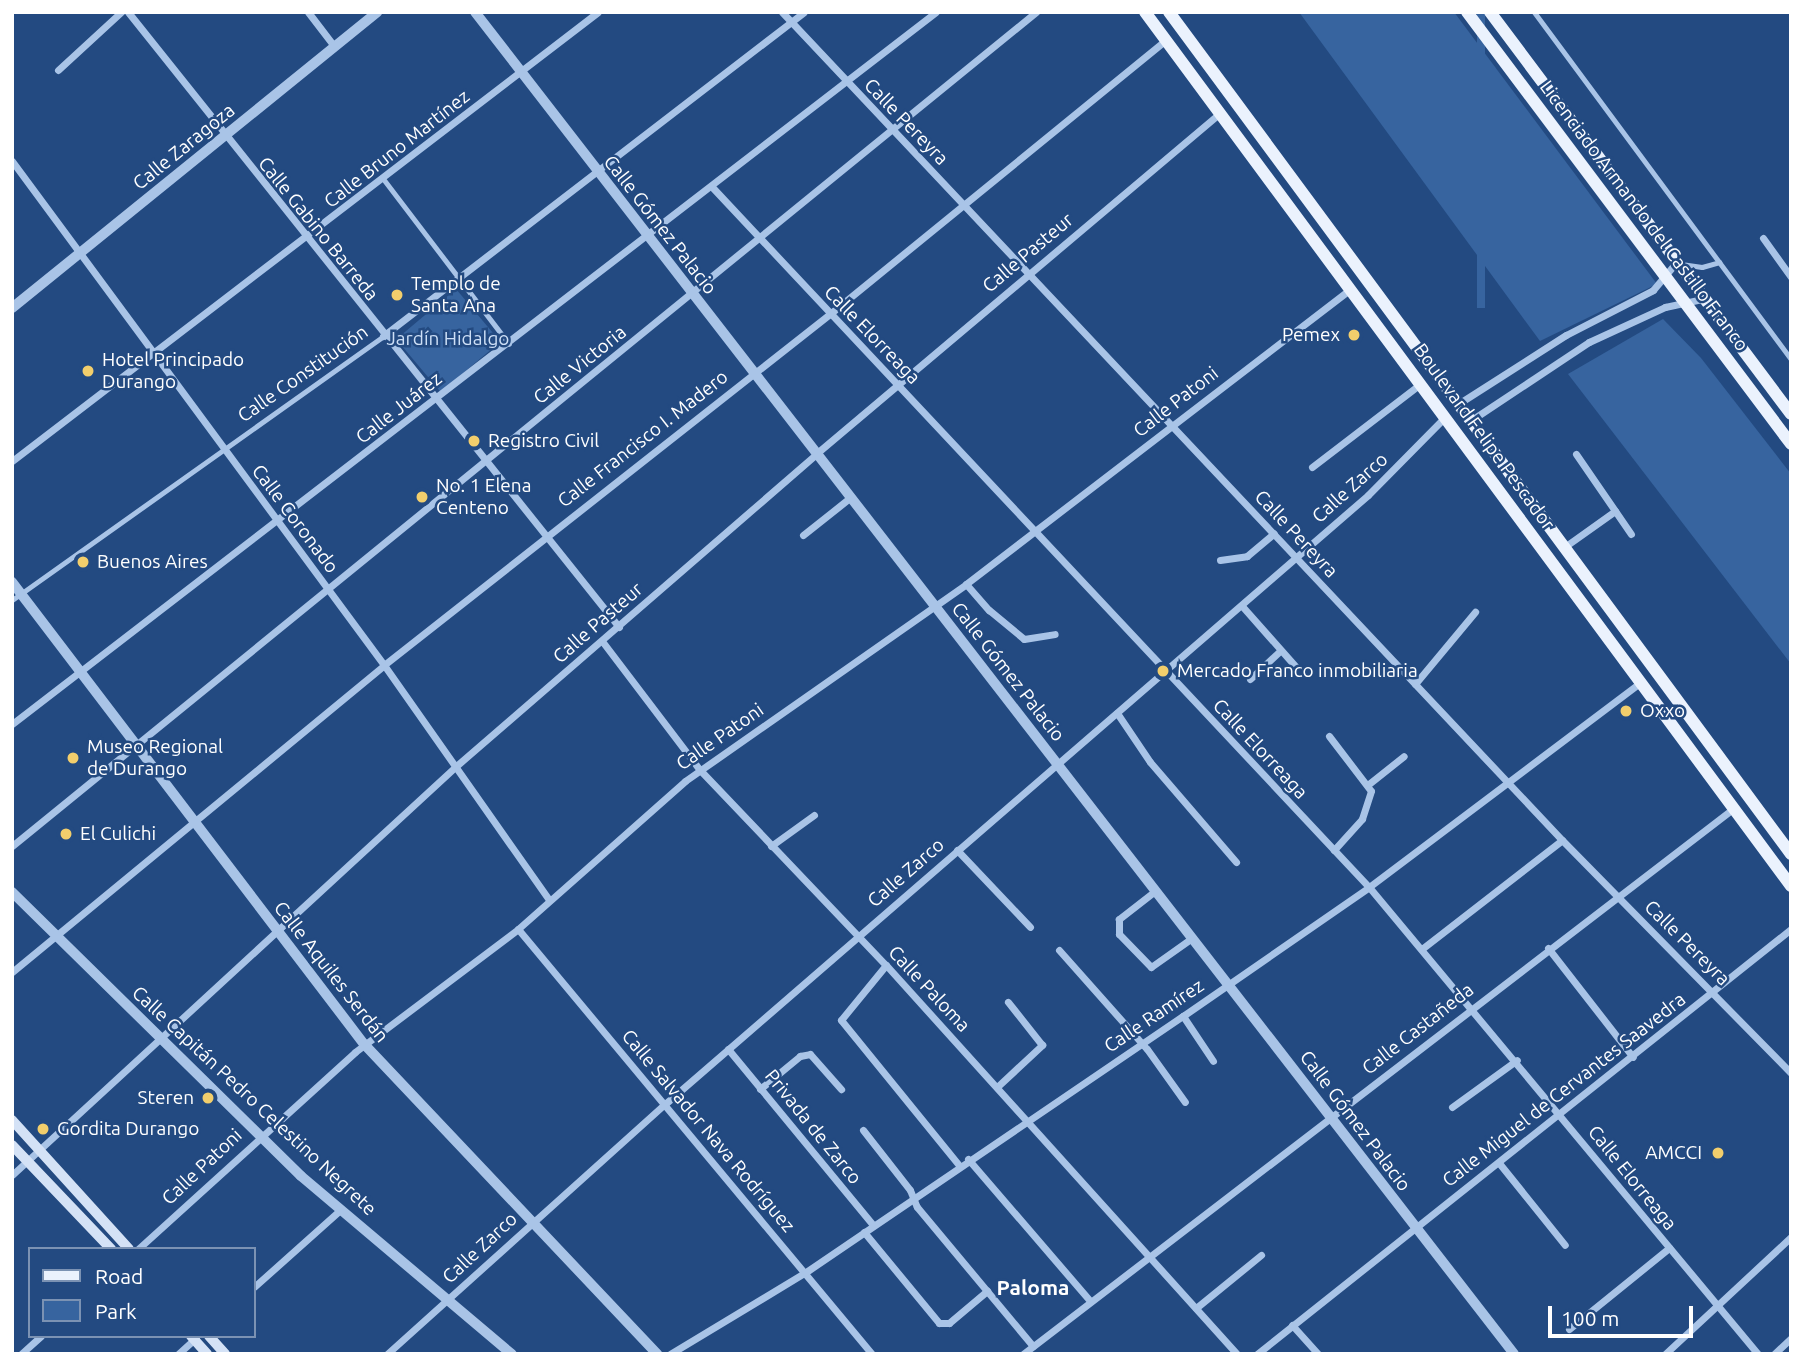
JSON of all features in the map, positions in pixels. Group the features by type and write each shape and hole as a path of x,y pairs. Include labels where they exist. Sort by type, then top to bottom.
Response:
{"main road":[{"name":"Boulevard Felipe Pescador","path":"1145,12 1791,886"},
{"name":"Boulevard Felipe Pescador","path":"1169,12 1791,854"},
{"name":"Licenciado Armando del Castillo Franco","path":"1467,12 1791,444"},
{"name":"Licenciado Armando del Castillo Franco","path":"1490,12 1791,414"},
{"path":"1166,40 1184,43 1210,68"},
{"path":"1350,289 1375,291"},
{"path":"1391,344 1400,334 1397,321"},
{"path":"1446,416 1457,404"},
{"path":"1641,682 1662,680"},
{"path":"12,1120 127,1247"},
{"path":"12,1144 109,1247"},
{"path":"195,1338 207,1354"},
{"path":"211,1338 225,1354"}],"street":[{"path":"58,70 121,12"},
{"name":"Calle Gabino Barreda","path":"128,12 383,336 619,626"},
{"path":"308,12 334,46"},
{"name":"Calle Zaragoza","path":"12,308 377,12"},
{"name":"Calle Gómez Palacio","path":"475,12 1514,1354"},
{"name":"Calle Bruno Martínez","path":"12,461 384,180 598,12"},
{"name":"Calle Pereyra","path":"782,12 1562,840 1714,991 1791,1073"},
{"name":"Calle Constitución","path":"17,597 459,280 804,12"},
{"name":"Calle Juárez","path":"12,724 713,188 936,12"},
{"name":"Calle Victoria","path":"12,846 693,295 1036,12"},
{"path":"1534,12 1791,359"},
{"name":"Calle Francisco I. Madero","path":"12,972 384,665 752,372 831,313 1166,40"},
{"name":"Calle Pasteur","path":"12,1175 275,930 456,767 817,453 1220,113"},
{"name":"Calle Coronado","path":"12,161 384,665 549,900"},
{"path":"384,180 509,344"},
{"name":"Calle Elorreaga","path":"713,188 1038,530 1165,671 1369,887 1517,1060 1758,1354"},
{"path":"1763,239 1791,277"},
{"path":"1457,404 1566,335 1653,290 1667,278 1676,263 1702,267 1719,262"},
{"name":"Calle Patoni","path":"140,1247 259,1135 364,1044 518,929 700,770 966,584 1350,289"},
{"path":"1470,421 1589,342 1685,301 1704,299"},
{"path":"1312,467 1420,384"},
{"name":"Calle Zarco","path":"387,1354 532,1221 858,935 1242,606 1446,416"},
{"path":"1576,454 1631,534"},
{"path":"803,535 851,497"},
{"path":"1563,548 1615,510"},
{"path":"1220,560 1248,556 1274,533"},
{"name":"Calle Aquiles Serdán","path":"12,582 17,597 79,671 364,1044 657,1354"},
{"path":"966,584 989,610 1024,639 1055,634"},
{"path":"1242,606 1296,667"},
{"path":"1415,684 1475,612"},
{"name":"Calle Paloma","path":"602,641 700,770 858,935 884,968 997,1087 1237,1354"},
{"path":"1250,679 1281,650"},
{"name":"Calle Ramírez","path":"670,1354 806,1272 959,1165 1229,985 1369,887 1641,682"},
{"path":"1117,713 1150,762 1236,862"},
{"path":"1329,736 1370,783 1370,800 1362,819 1334,850"},
{"path":"1370,783 1404,756"},
{"name":"Calle Castañeda","path":"1023,1354 1548,948 1734,808"},
{"path":"771,846 814,815"},
{"path":"1423,948 1562,840"},
{"path":"957,849 1030,927"},
{"path":"1156,891 1119,919 1119,934 1151,967 1192,938"},
{"name":"Calle Capitán Pedro Celestino Negrete","path":"12,892 259,1135 340,1210 512,1354"},
{"name":"Calle Salvador Nava Rodríguez","path":"518,929 872,1354"},
{"name":"Calle Miguel de Cervantes Saavedra","path":"1257,1354 1791,929"},
{"path":"1548,948 1633,1057"},
{"path":"1059,950 1142,1044 1185,1102"},
{"path":"884,968 840,1018 959,1165"},
{"path":"997,1087 1042,1048 1041,1041 1008,1002"},
{"path":"1183,1016 1213,1061"},
{"name":"Privada de Zarco","path":"728,1049 873,1225"},
{"path":"761,1089 800,1056 810,1054 841,1089"},
{"path":"1452,1107 1517,1060"},
{"path":"863,1130 913,1198 1033,1346"},
{"path":"968,1159 1090,1301"},
{"path":"1499,1163 1565,1245"},
{"path":"256,1285 340,1210"},
{"path":"864,1232 943,1324 987,1291"},
{"path":"1665,1354 1791,1237"},
{"path":"1569,1329 1669,1248"},
{"path":"1196,1308 1261,1255"},
{"path":"1292,1325 1318,1354"},
{"path":"21,1354 39,1338"},
{"path":"178,1354 193,1338"},
{"path":"1774,1354 1791,1338"}],"green space":[{"path":"1299,12 1454,12 1657,284 1540,341"},
{"path":"1477,12 1485,12 1485,308 1477,308"},
{"name":"Jardín Hidalgo","path":"456,289 500,342 441,392 396,339"},
{"path":"1663,319 1701,358 1791,474 1791,664 1568,374"}],"place":[{"name":"Templo de Santa Ana","path":"397,295"},
{"name":"Pemex","path":"1354,335"},
{"name":"Hotel Principado Durango","path":"88,371"},
{"name":"Registro Civil","path":"474,441"},
{"name":"No. 1 Elena Centeno","path":"422,497"},
{"name":"Buenos Aires","path":"83,562"},
{"name":"Mercado Franco inmobiliaria","path":"1163,671"},
{"name":"Oxxo","path":"1626,711"},
{"name":"Museo Regional de Durango","path":"73,758"},
{"name":"El Culichi","path":"66,834"},
{"name":"Steren","path":"208,1098"},
{"name":"Gordita Durango","path":"43,1129"},
{"name":"AMCCI","path":"1718,1153"}],"district":[{"name":"Paloma","path":"1033,1287"}]}
